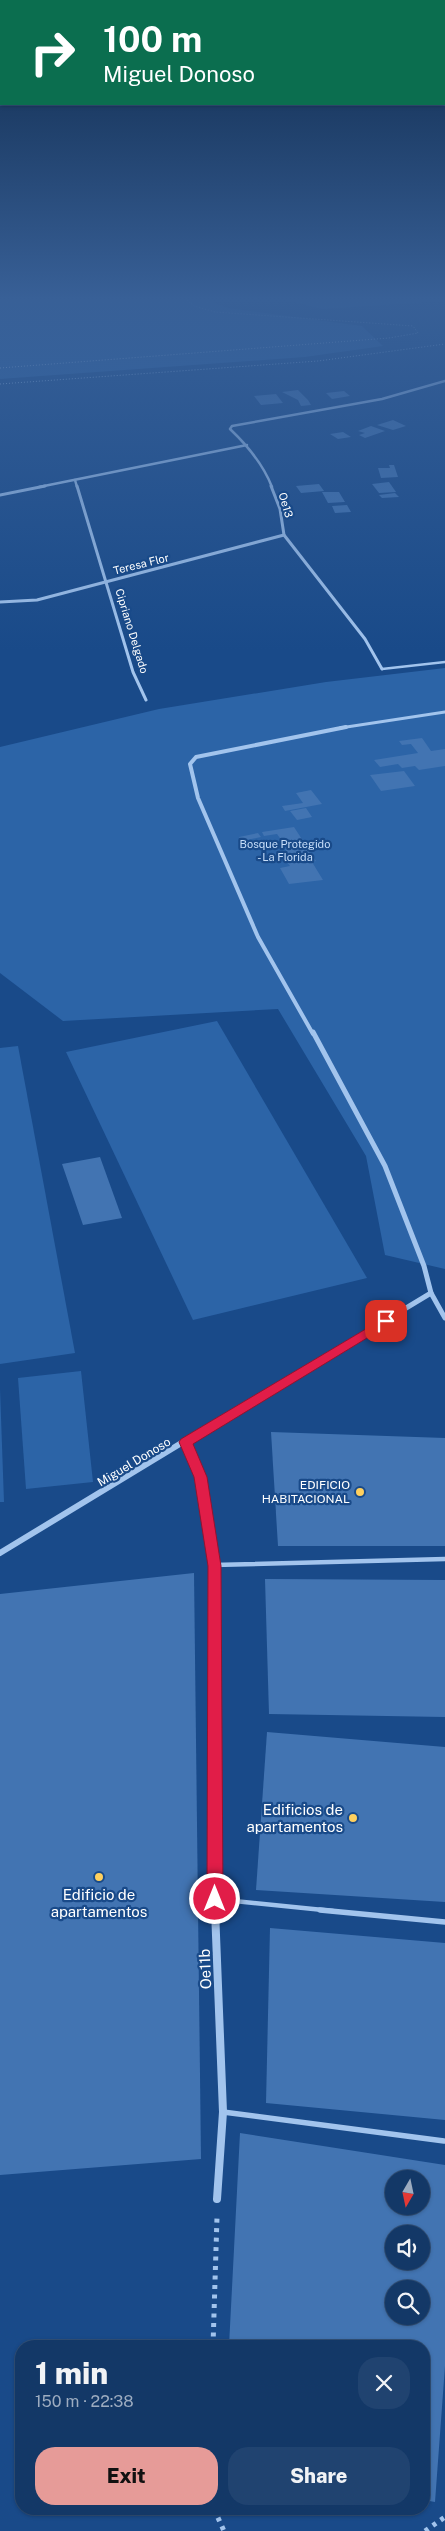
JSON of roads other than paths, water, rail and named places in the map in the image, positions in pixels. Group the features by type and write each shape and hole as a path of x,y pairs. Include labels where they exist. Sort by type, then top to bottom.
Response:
{"street":[{"name":"Oe13","path":"298,414 232,426 230,429 247,445 266,474 280,509 284,535 365,639 382,669"},
{"path":"0,495 247,445"},
{"name":"Cipriano Delgado","path":"75,480 133,672 146,700"},
{"name":"Teresa Flor","path":"0,602 37,600 284,535"},
{"path":"445,712 371,722 196,757 190,764 198,798 258,937 300,1009 385,1166 424,1266 431,1293 445,1318"},
{"name":"Miguel Donoso","path":"0,1553 431,1293"},
{"name":"Oe11b","path":"186,1442 201,1477 214,1566 215,1899 223,2112 216,2199"}],"lane":[{"path":"382,669 445,662"},
{"path":"214,1566 445,1559"},
{"path":"215,1899 445,1922"},
{"path":"223,2112 444,2141"}],"place":[{"name":"EDIFICIO HABITACIONAL","path":"360,1492"},
{"name":"Edificios de apartamentos","path":"353,1818"},
{"name":"Edificio de apartamentos","path":"99,1877"}],"park label":[{"name":"Bosque Protegido - La Florida","path":"285,850"}]}
